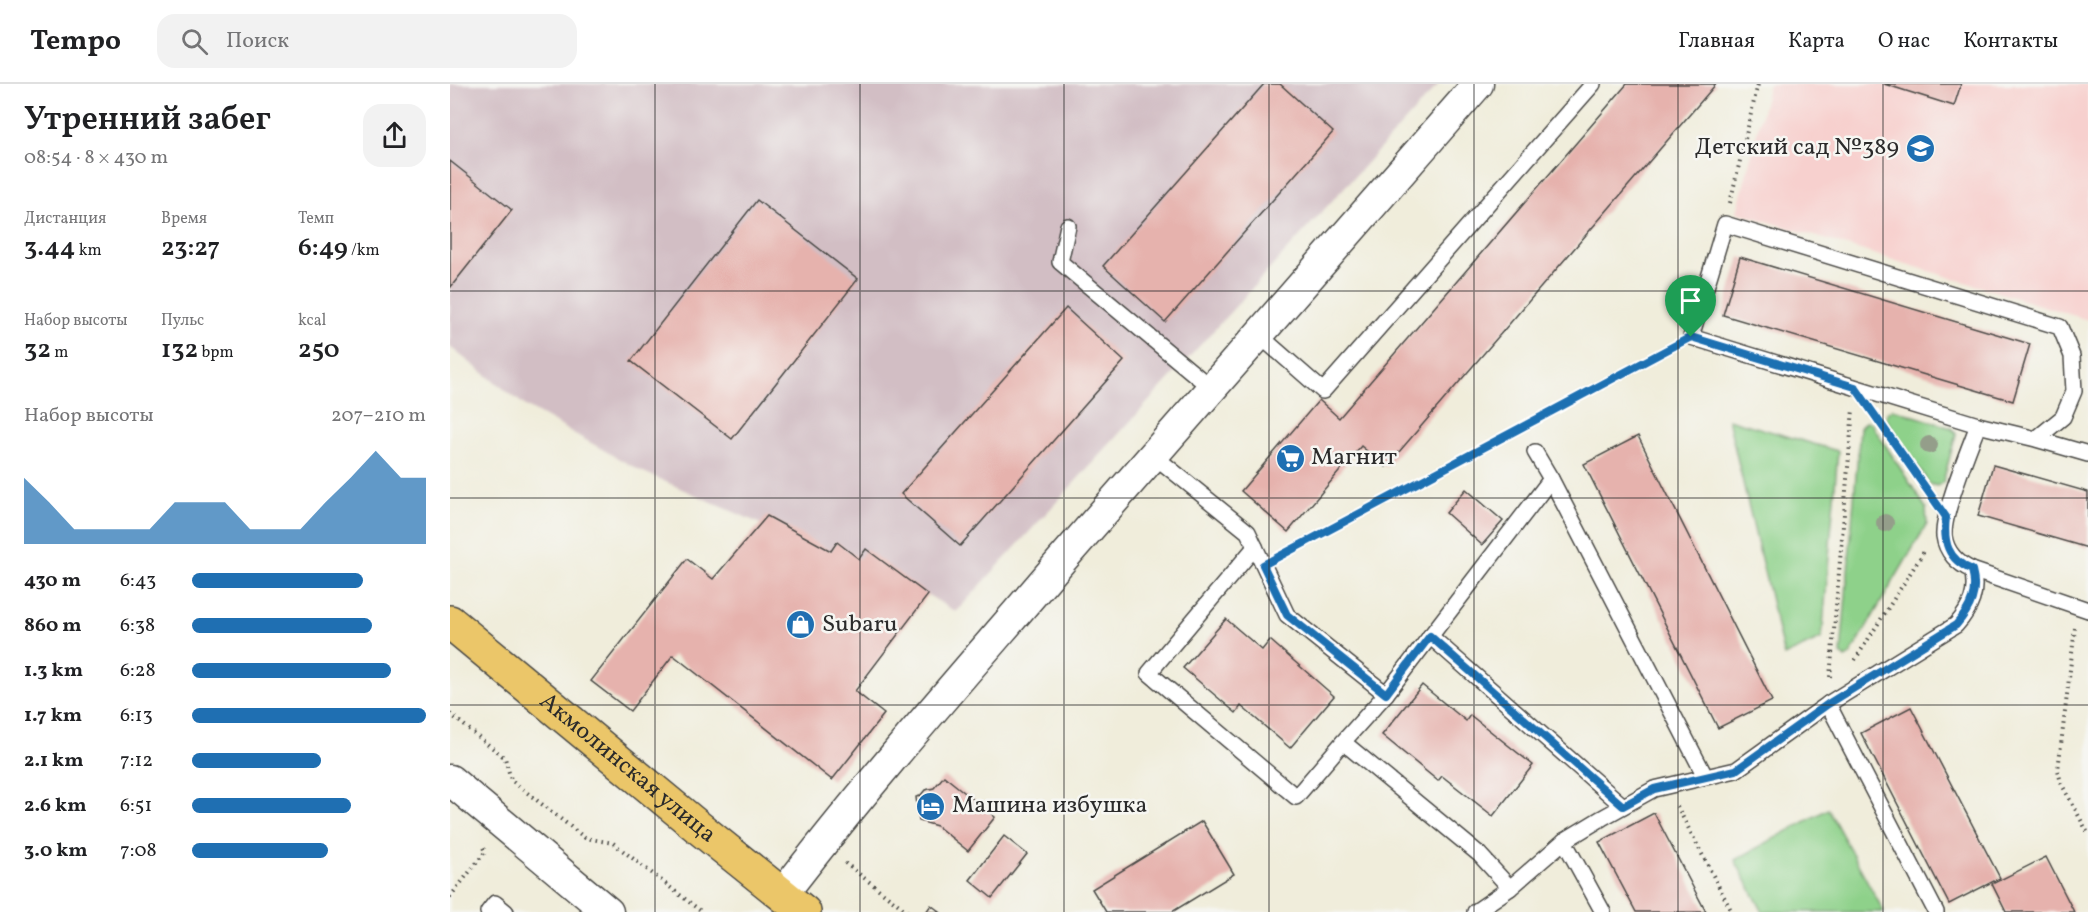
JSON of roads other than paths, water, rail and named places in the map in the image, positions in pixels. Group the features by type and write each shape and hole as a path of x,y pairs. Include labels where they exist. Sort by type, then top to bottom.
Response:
{"main road":[{"name":"Акмолинская улица","path":"450,622 793,903"}],"street":[{"path":"793,903 821,844 1153,455 1478,84"},
{"path":"450,780 608,912"}],"lane":[{"path":"1258,334 1323,391 1593,84"},
{"path":"2036,439 2063,417 2074,391 2072,356 2060,327 1725,224 1691,337 1978,425 2088,454"},
{"path":"1068,226 1060,262 1211,388"},
{"path":"1978,425 1946,517 1944,535 1946,545 1956,561 1972,570 2083,608"},
{"path":"1535,452 1705,776"},
{"path":"1153,455 1248,532 1287,615 1386,694"},
{"path":"1255,547 1149,673 1296,797 1386,694 1551,479"},
{"path":"1476,912 1510,888 1564,841 1654,789 1736,770 1828,704 1956,625 1966,614 1973,596 1975,580 1972,570"},
{"path":"1430,636 1623,806"},
{"path":"1828,704 1936,912"},
{"path":"1343,742 1479,854 1510,888"},
{"path":"1564,841 1603,912"},
{"path":"488,912 495,903 506,912"}],"place":[{"name":"Детский сад №389","path":"1920,148"},
{"name":"Магнит","path":"1290,458"},
{"name":"Subaru","path":"801,625"},
{"name":"Машина избушка","path":"931,806"}]}
